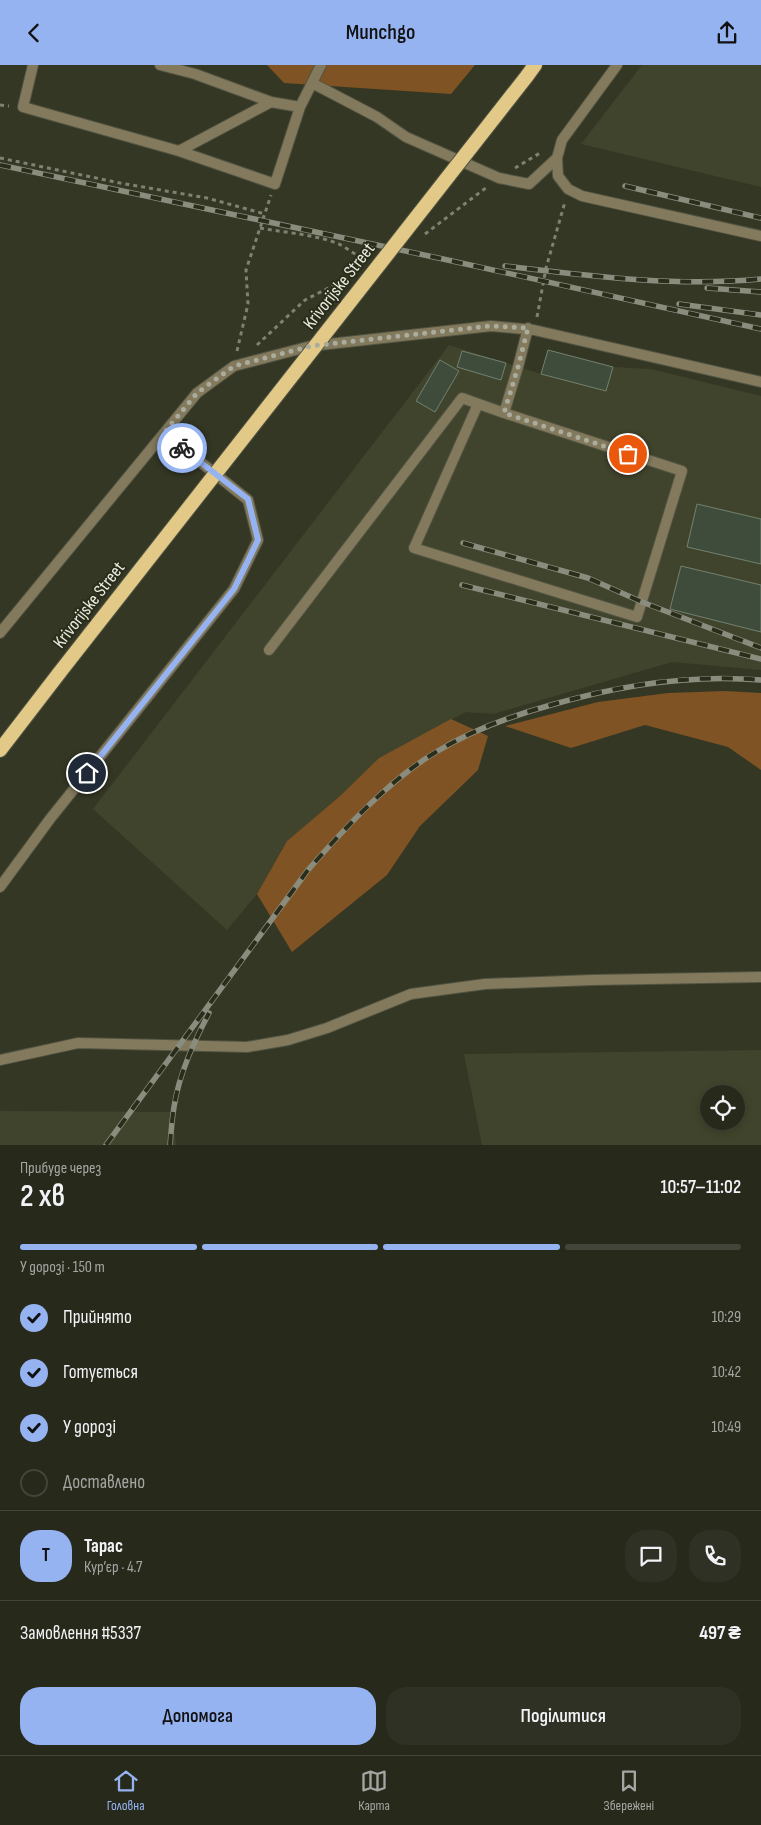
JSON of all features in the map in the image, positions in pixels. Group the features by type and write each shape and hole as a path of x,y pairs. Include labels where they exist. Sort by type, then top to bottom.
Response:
{"highway":[{"name":"Krivorijske Street","path":"0,749 531,70"}],"lane":[{"path":"33,65 23,107 179,151 275,184 300,107 321,65"},
{"path":"160,65 195,74 271,102 300,107"},
{"path":"617,65 562,140 557,158 558,176 568,189 582,196 761,236"},
{"path":"312,83 377,117 406,137 499,178 529,183 557,158"},
{"path":"179,151 271,102"},
{"path":"0,633 197,393 234,366 311,346 490,326 531,329 761,382"},
{"path":"504,413 531,329"},
{"path":"269,650 462,398 682,471 637,617 414,548 478,404"},
{"path":"0,887 50,819 234,589 258,540 248,499 164,433"},
{"path":"0,1060 78,1043 247,1047 288,1041 327,1029 411,994 485,984 761,977"}],"path":[{"path":"0,158 120,183 208,198 265,214"},
{"path":"234,366 248,304 246,270 275,184"},
{"path":"531,329 568,189"},
{"path":"260,228 311,236 340,245 359,256 364,271"}],"shaded area":[{"path":"267,65 475,65 451,94 284,83"},
{"path":"642,65 761,65 761,187 581,144"},
{"path":"449,345 541,374 548,350 613,367 651,369 761,396 761,670 672,662 493,714 466,712 379,758 340,796 287,841 257,894 227,930 93,809"},
{"path":"725,691 761,693 761,770 728,747 645,725 571,748 505,726 598,702 668,693"},
{"path":"451,719 488,736 478,770 420,826 387,875 292,952 257,894 287,841 340,796 379,758"},
{"path":"761,1050 761,1145 482,1145 464,1054"},
{"path":"0,1111 172,1112 176,1145 0,1145"}],"building":[{"path":"548,350 613,367 606,391 541,374"},
{"path":"462,351 506,363 501,380 457,367"},
{"path":"440,360 459,371 435,412 416,401"},
{"path":"697,504 761,519 761,564 687,547"},
{"path":"681,566 761,585 761,632 670,609"}],"railway":[{"path":"0,165 761,329"},
{"path":"625,186 761,218"},
{"path":"505,266 601,277 665,281 697,282 761,279"},
{"path":"707,288 761,292"},
{"path":"679,304 761,315"},
{"path":"463,543 588,578 642,602 761,648"},
{"path":"462,585 761,659"},
{"path":"106,1145 308,870 368,806 418,763 450,744 492,724 577,698 629,687 682,680 761,680"},
{"path":"170,1145 173,1112 179,1082 209,1013"}],"way so far":[{"path":"182,448 164,433 197,393 234,366 311,346 490,326 528,328 504,413 628,454"}],"route":[{"path":"87,773 234,589 258,540 248,499 182,448"}]}
